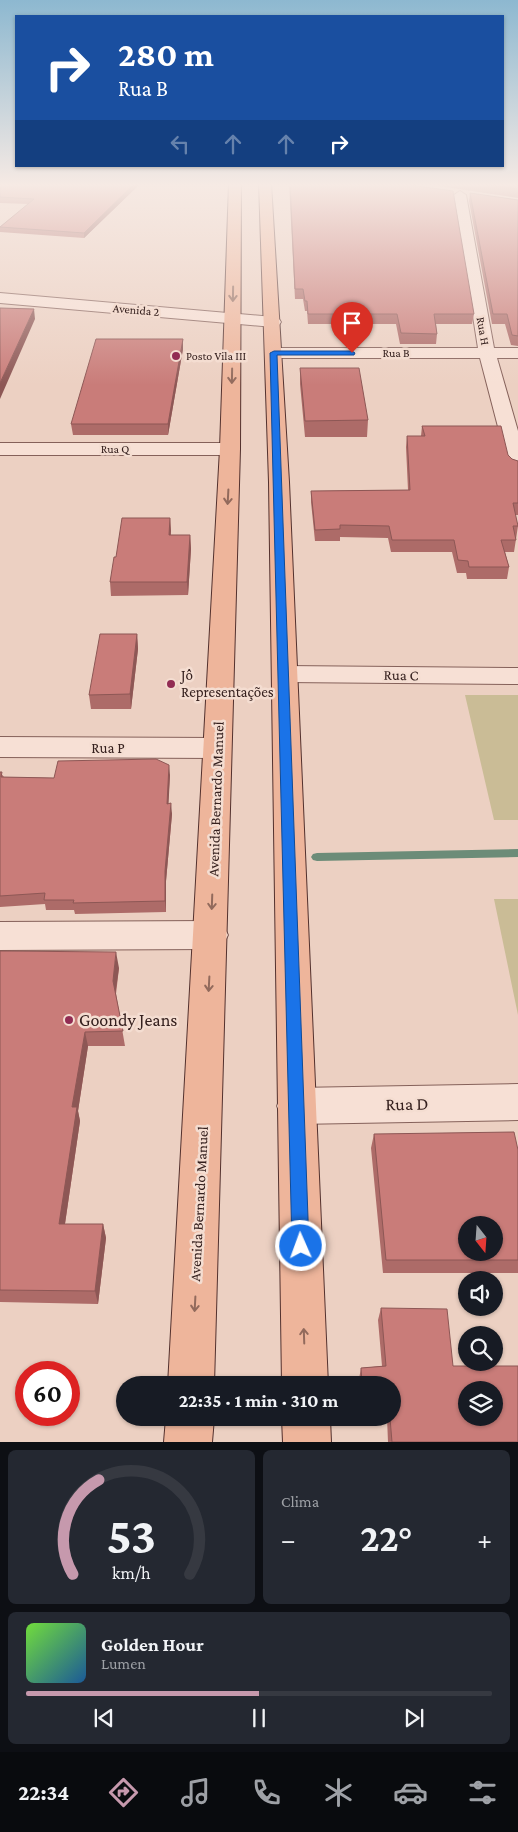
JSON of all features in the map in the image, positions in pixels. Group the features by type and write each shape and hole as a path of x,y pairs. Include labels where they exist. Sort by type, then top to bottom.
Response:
{"main road":[{"name":"Avenida Bernardo Manuel","path":"191,1376 230,449 234,250"},
{"path":"267,250 273,335 285,674 305,1376"},
{"path":"188,1442 189,1426"},
{"path":"306,1426 307,1442"}],"street":[{"name":"Rua H","path":"470,250 487,354 518,465"},
{"name":"Avenida 2","path":"0,298 233,323 273,335"},
{"name":"Avenida 2","path":"0,309 233,323"},
{"name":"Rua B","path":"273,335 487,354 518,353"},
{"name":"Rua Q","path":"0,449 230,449"},
{"name":"Rua C","path":"285,674 518,676"},
{"name":"Rua P","path":"0,747 217,748"},
{"path":"0,936 211,935"},
{"name":"Rua D","path":"296,1106 518,1102"}],"shaded area":[{"path":"465,695 518,695 518,820 494,820"},
{"path":"494,899 518,899 518,1015"}],"building":[{"path":"293,250 463,250 474,314 434,314 437,334 401,333 397,314 308,314 307,301 305,301 303,289 295,289"},
{"path":"481,250 518,250 518,336 512,335 507,314 493,314"},
{"path":"0,308 34,309 0,383"},
{"path":"96,339 183,339 168,424 71,424"},
{"path":"300,368 359,368 368,420 305,421"},
{"path":"422,426 501,426 508,455 518,461 518,503 513,503 518,526 513,526 516,540 501,540 509,567 469,567 468,561 458,560 454,540 392,540 389,526 340,525 340,529 315,530 311,491 410,490 407,436 425,436"},
{"path":"122,518 170,518 169,535 190,535 187,582 110,582"},
{"path":"100,634 137,634 130,694 89,695"},
{"path":"156,759 169,765 167,804 171,803 165,871 165,901 73,903 74,900 44,900 45,893 0,896 0,772 2,772 1,777 54,778 58,761"},
{"path":"0,951 116,952 113,981 123,1031 85,1032 72,1107 77,1107 59,1224 103,1224 95,1291 0,1290"},
{"path":"514,1132 518,1150 518,1260 503,1260 503,1216 458,1216 458,1260 386,1260 374,1134"},
{"path":"381,1308 447,1309 453,1366 458,1366 458,1371 503,1371 503,1366 518,1366 518,1442 392,1442 391,1426 401,1426 401,1376 361,1376 361,1368 386,1366"}],"waterway":[{"path":"317,857 518,853"}],"place":[{"name":"Posto Vila III","path":"176,356"},
{"name":"Jô Representações","path":"171,684"},
{"name":"Goondy Jeans","path":"69,1020"}],"route":[{"path":"301,1246 274,353 352,353"}]}
